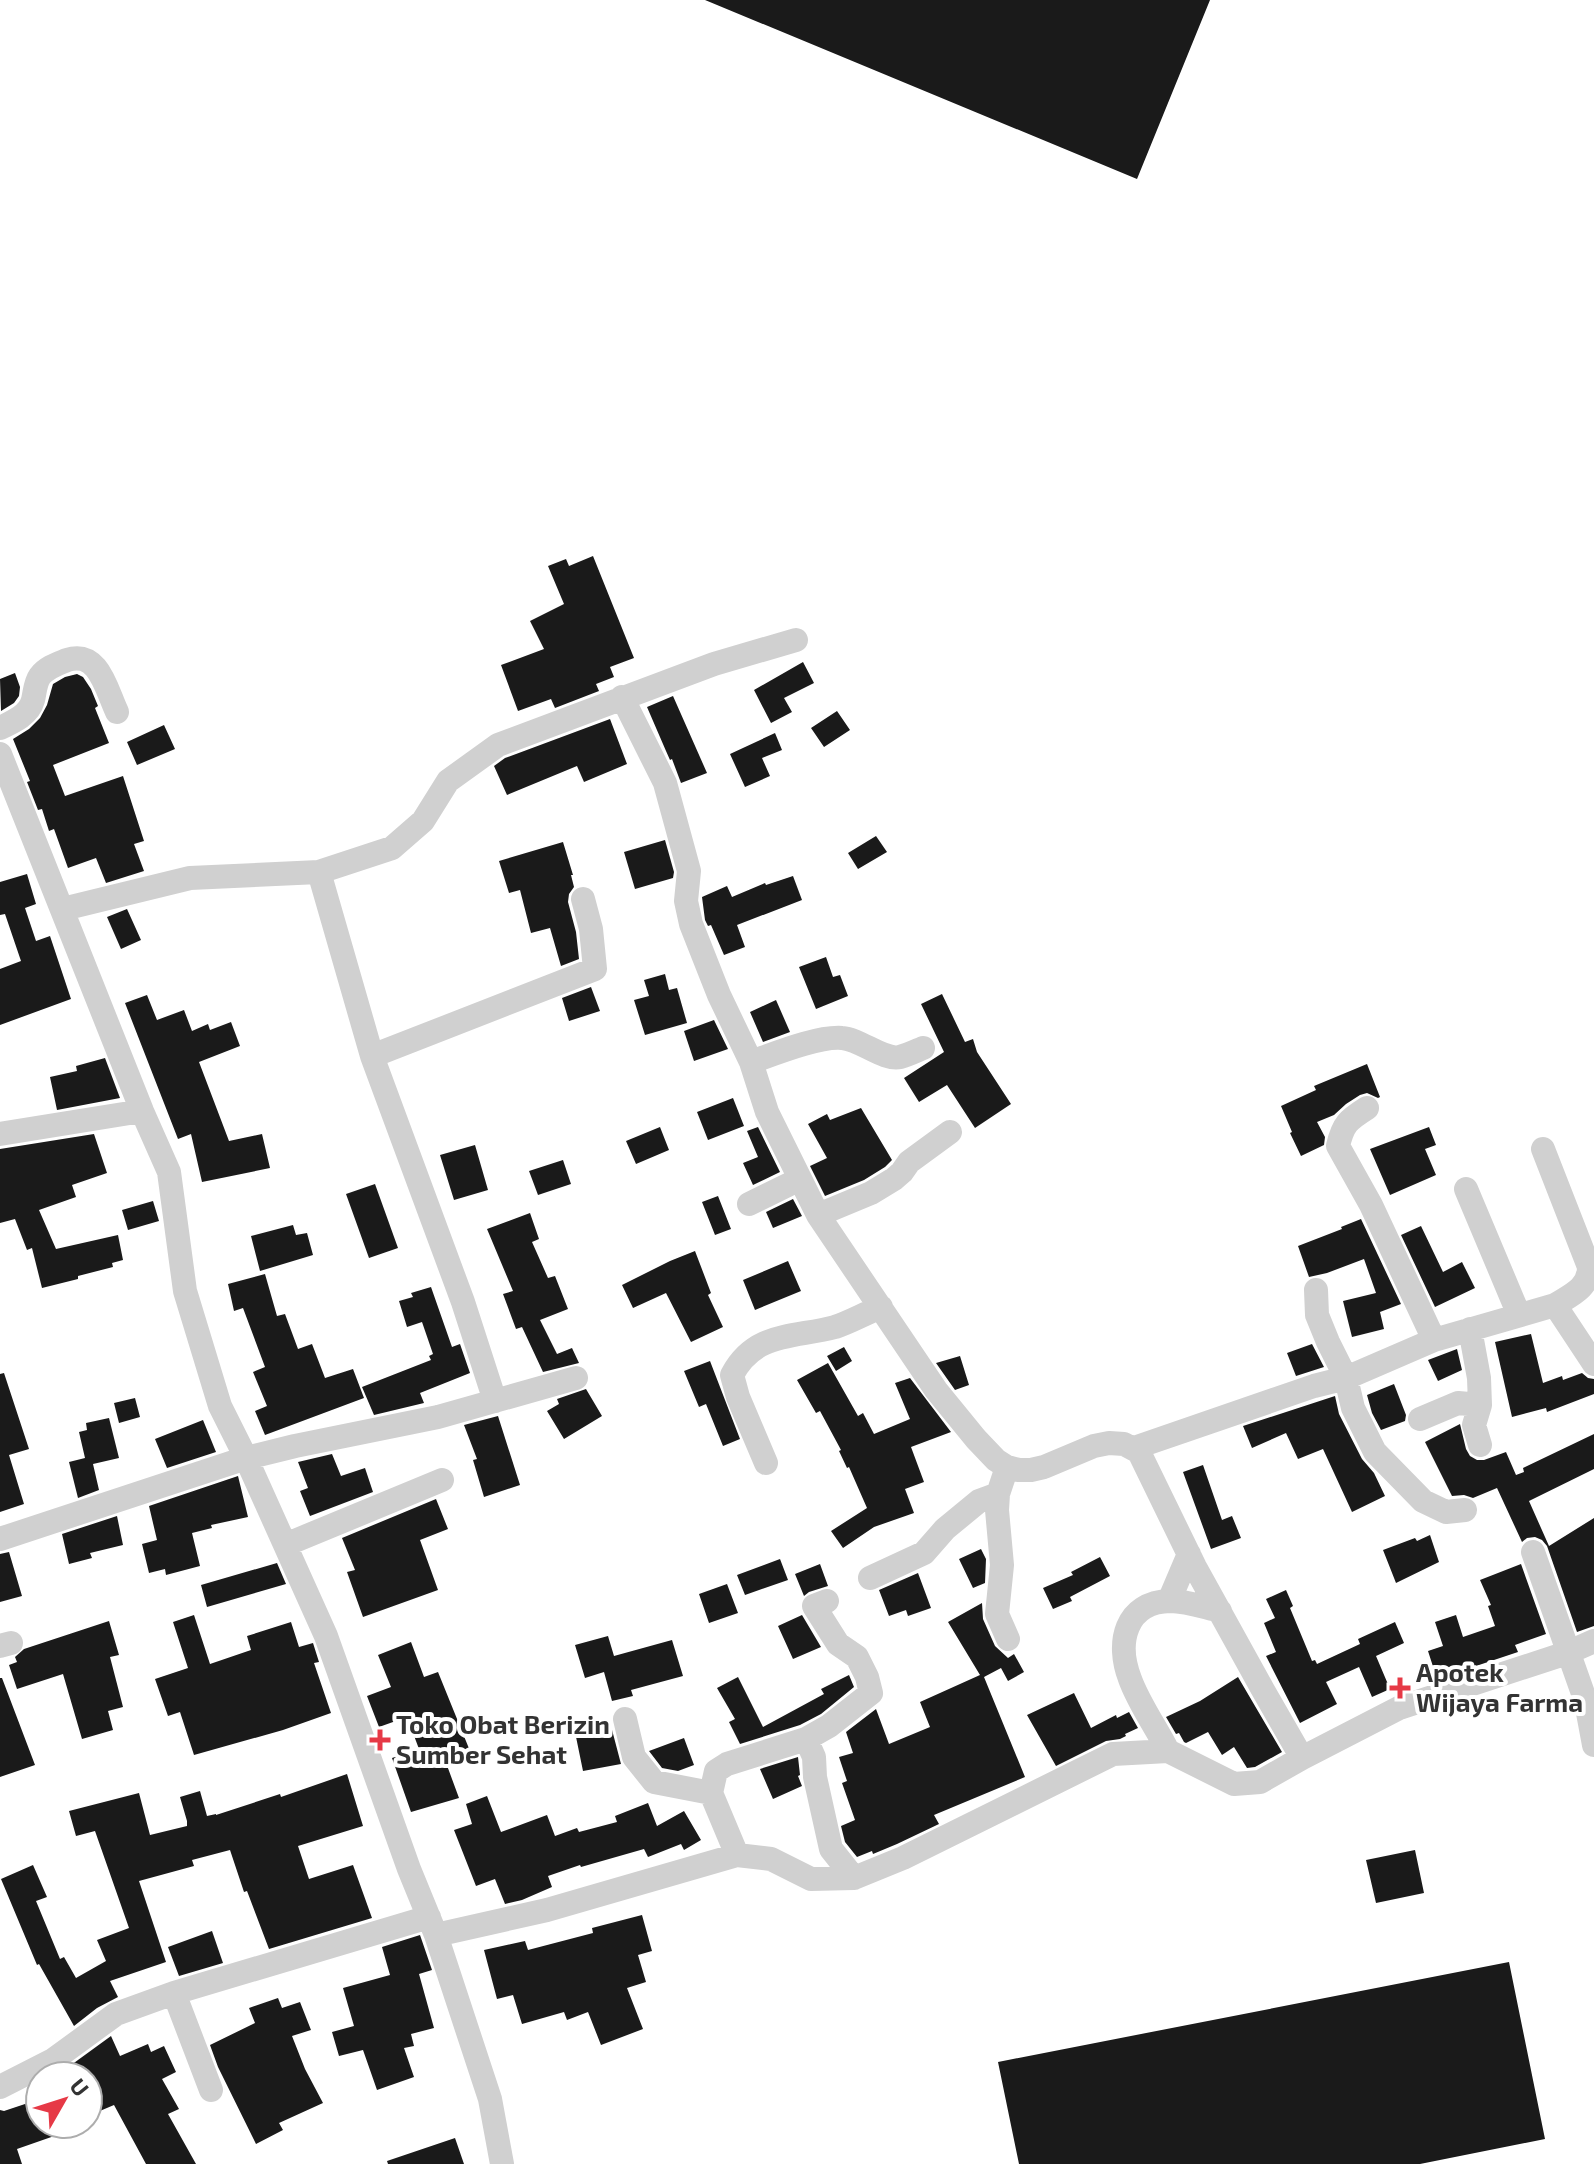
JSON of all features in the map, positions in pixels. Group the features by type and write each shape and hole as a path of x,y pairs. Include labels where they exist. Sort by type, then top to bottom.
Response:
{"street":[{"path":"63,909 190,878 319,872 392,848 423,821 448,781 498,745 714,664 796,640"},
{"path":"0,728 31,706 38,679 44,671 75,658 90,661 96,667 117,712"},
{"path":"622,697 665,783 689,871 686,901 691,924 719,995 751,1062 767,1112 818,1215 936,1390 996,1460 1019,1470 1044,1467 1109,1443 1134,1448 1144,1459 1189,1554 1302,1758"},
{"path":"0,754 169,1172 185,1291 220,1406 326,1636 432,1926 490,2099 502,2164"},
{"path":"319,872 372,1056 463,1302 495,1401"},
{"path":"372,1056 595,969 591,929 583,899"},
{"path":"751,1062 838,1037 855,1040 897,1058 923,1048"},
{"path":"1367,1108 1342,1129 1338,1146 1371,1205 1434,1340"},
{"path":"0,1134 142,1111"},
{"path":"818,1215 871,1193 894,1179 909,1162 950,1132"},
{"path":"1134,1448 1314,1386 1346,1378 1434,1340 1555,1305 1582,1288 1589,1276 1589,1267 1543,1149"},
{"path":"749,1204 800,1179"},
{"path":"1466,1189 1519,1315"},
{"path":"1316,1290 1317,1315 1346,1378 1353,1408 1375,1452 1423,1501 1446,1512 1465,1510"},
{"path":"1555,1305 1594,1364"},
{"path":"766,1463 738,1397 732,1375 736,1368 765,1342 834,1327 881,1307"},
{"path":"1470,1329 1479,1378 1480,1405 1474,1425 1480,1445"},
{"path":"0,1539 246,1458 438,1417 576,1378"},
{"path":"1420,1419 1458,1403 1480,1405"},
{"path":"1007,1467 998,1494 1002,1565 997,1614 1008,1639"},
{"path":"285,1545 442,1480"},
{"path":"870,1578 924,1553 945,1529 979,1501 998,1494"},
{"path":"1533,1552 1586,1702 1594,1745"},
{"path":"1169,1601 1189,1554"},
{"path":"737,1855 711,1793 716,1771 727,1764 806,1739 829,1726 871,1693 857,1657 838,1644 814,1606 827,1601"},
{"path":"1168,1751 1130,1679 1122,1652 1127,1629 1137,1613 1152,1604 1186,1602 1220,1611"},
{"path":"1,2083 53,2060 116,2014 174,1993 432,1926 547,1910 737,1855 771,1859 811,1879 854,1878 903,1858 1113,1754 1168,1751 1234,1784 1260,1782 1399,1708 1567,1653 1594,1641"},
{"path":"625,1719 634,1757 654,1782 711,1793"},
{"path":"806,1739 814,1757 815,1777 831,1849 854,1878"},
{"path":"174,1993 211,2090"}],"building":[{"path":"705,0 1210,0 1137,179"},
{"path":"593,556 634,658 610,667 614,677 596,684 599,691 555,708 551,699 518,711 501,665 544,649 530,621 564,604 548,566 566,559 569,566"},
{"path":"803,662 814,683 784,698 792,712 771,723 754,690"},
{"path":"15,673 20,687 19,696 1,711 0,679"},
{"path":"77,674 91,689 109,743 53,765 65,796 123,776 144,841 134,844 144,871 106,883 96,858 68,868 54,829 49,831 42,809 38,810 13,739 40,718 53,684"},
{"path":"673,696 707,773 681,783 647,707"},
{"path":"837,711 850,730 824,747 811,728"},
{"path":"610,719 627,764 584,782 577,766 507,795 494,766 505,758"},
{"path":"164,725 175,749 137,765 127,742"},
{"path":"775,733 782,750 762,758 770,776 745,787 730,754"},
{"path":"876,836 887,852 858,869 848,853"},
{"path":"665,840 673,878 635,889 624,852"},
{"path":"563,842 573,875 574,887 568,902 579,959 561,966 550,928 531,933 520,890 509,893 499,861"},
{"path":"27,874 36,904 25,908 36,941 50,936 71,999 0,1025 0,969 21,961 5,914 0,915 0,882"},
{"path":"793,876 802,900 737,925 745,947 724,955 711,925 708,926 705,920 702,897 727,886 732,897 765,883"},
{"path":"127,909 141,940 121,949 107,917"},
{"path":"826,957 833,977 840,975 848,996 816,1009 799,967"},
{"path":"665,974 669,990 677,988 687,1023 645,1035 634,1000 649,996 644,980"},
{"path":"591,987 600,1011 569,1021 562,998"},
{"path":"942,994 965,1042 973,1039 977,1052 1011,1104 975,1128 947,1085 919,1102 904,1078 944,1052 921,1004"},
{"path":"147,995 157,1020 184,1010 192,1031 208,1024 210,1030 231,1022 240,1046 199,1062 229,1141 262,1134 270,1168 202,1182 191,1134 178,1139 125,1003"},
{"path":"776,1000 790,1032 763,1042 750,1012"},
{"path":"714,1020 728,1049 694,1061 684,1031"},
{"path":"105,1058 120,1098 57,1110 50,1077 77,1071 76,1066"},
{"path":"1367,1064 1380,1097 1367,1093 1360,1095 1334,1115 1317,1122 1325,1137 1324,1145 1301,1156 1281,1106 1316,1090 1314,1086"},
{"path":"733,1098 744,1126 708,1140 697,1112"},
{"path":"861,1108 892,1160 864,1180 825,1196 810,1166 827,1158 808,1124 827,1114 830,1120"},
{"path":"660,1127 669,1150 636,1164 626,1141"},
{"path":"758,1127 780,1172 753,1185 743,1163 758,1157 747,1131"},
{"path":"1429,1127 1436,1145 1425,1149 1436,1175 1390,1195 1370,1149"},
{"path":"94,1134 107,1173 72,1185 76,1197 39,1210 56,1249 118,1235 123,1260 112,1263 113,1267 42,1288 32,1248 27,1250 15,1219 0,1223 0,1149"},
{"path":"475,1145 488,1190 454,1200 440,1155"},
{"path":"563,1160 571,1184 538,1195 529,1171"},
{"path":"375,1184 398,1248 369,1258 346,1194"},
{"path":"718,1196 731,1229 715,1235 702,1202"},
{"path":"793,1199 802,1216 773,1228 766,1212"},
{"path":"153,1201 159,1221 128,1230 122,1210"},
{"path":"530,1213 539,1239 532,1242 548,1278 555,1276 568,1309 540,1320 557,1354 572,1348 579,1363 543,1372 522,1327 516,1329 503,1294 513,1291 487,1229"},
{"path":"1361,1219 1401,1304 1380,1312 1384,1329 1352,1337 1343,1301 1376,1293 1364,1259 1309,1277 1298,1246"},
{"path":"293,1225 296,1235 307,1233 313,1255 260,1271 251,1236"},
{"path":"1421,1226 1443,1272 1462,1262 1475,1288 1435,1307 1401,1235"},
{"path":"695,1251 711,1293 708,1295 723,1327 691,1342 666,1293 633,1308 622,1285"},
{"path":"788,1261 801,1291 755,1310 743,1280"},
{"path":"265,1274 277,1316 285,1314 298,1349 312,1344 325,1378 353,1369 364,1398 265,1435 255,1411 267,1406 253,1372 265,1367 243,1308 234,1311 228,1284"},
{"path":"431,1287 452,1347 460,1344 470,1373 420,1393 424,1403 374,1415 362,1387 431,1360 429,1356 433,1354 422,1322 407,1327 399,1301 413,1297 411,1293"},
{"path":"1531,1334 1543,1383 1582,1373 1594,1379 1594,1394 1547,1412 1546,1408 1512,1417 1495,1342"},
{"path":"1312,1344 1324,1367 1296,1376 1287,1353"},
{"path":"844,1347 852,1361 836,1371 827,1356"},
{"path":"1457,1349 1462,1370 1438,1381 1428,1360"},
{"path":"960,1356 969,1385 955,1390 936,1363"},
{"path":"710,1361 740,1439 723,1446 706,1404 699,1407 684,1371"},
{"path":"828,1363 858,1416 863,1413 874,1434 910,1419 895,1383 910,1378 951,1432 911,1447 924,1482 905,1489 914,1513 874,1527 843,1548 831,1531 867,1508 820,1411 816,1413 797,1380"},
{"path":"4,1373 29,1449 9,1455 24,1504 0,1512 0,1374"},
{"path":"1394,1384 1406,1415 1405,1421 1381,1430 1367,1395"},
{"path":"586,1389 602,1416 564,1439 547,1411 559,1404 557,1399"},
{"path":"1335,1396 1339,1414 1385,1496 1352,1512 1323,1449 1298,1459 1286,1433 1252,1448 1243,1426"},
{"path":"135,1398 140,1417 119,1423 114,1403"},
{"path":"498,1416 520,1485 484,1497 473,1460 477,1459 464,1425"},
{"path":"109,1418 119,1458 93,1464 99,1490 78,1498 69,1462 85,1458 79,1432 87,1430 86,1423"},
{"path":"203,1420 216,1452 167,1468 155,1439"},
{"path":"1460,1424 1470,1456 1484,1460 1506,1452 1516,1475 1524,1472 1523,1468 1594,1434 1594,1469 1529,1501 1549,1546 1594,1518 1594,1626 1577,1632 1547,1546 1535,1537 1522,1542 1497,1488 1473,1498 1452,1496 1425,1442"},
{"path":"332,1454 341,1476 365,1468 373,1492 310,1516 300,1491 308,1488 298,1462"},
{"path":"1203,1465 1222,1520 1232,1516 1241,1538 1211,1549 1183,1472"},
{"path":"238,1476 248,1517 211,1525 212,1528 192,1533 200,1566 166,1575 165,1569 149,1573 142,1544 157,1540 149,1506"},
{"path":"436,1499 448,1529 420,1540 438,1590 363,1617 347,1572 355,1570 342,1538"},
{"path":"117,1516 123,1545 90,1553 92,1558 69,1564 62,1534"},
{"path":"1430,1535 1439,1562 1396,1583 1383,1550"},
{"path":"981,1549 986,1559 985,1583 973,1588 959,1559"},
{"path":"9,1552 22,1596 0,1602 0,1554"},
{"path":"1100,1557 1110,1576 1070,1597 1072,1601 1053,1609 1043,1588 1073,1575 1071,1572"},
{"path":"780,1559 788,1580 745,1595 737,1575"},
{"path":"277,1563 286,1584 207,1607 201,1585"},
{"path":"820,1564 828,1586 804,1596 795,1574"},
{"path":"1521,1564 1546,1634 1515,1645 1518,1652 1437,1679 1428,1651 1443,1646 1435,1622 1456,1615 1463,1637 1495,1626 1488,1606 1491,1605 1480,1580"},
{"path":"918,1573 931,1608 908,1616 906,1610 889,1616 879,1590"},
{"path":"727,1584 738,1613 709,1623 699,1594"},
{"path":"1286,1590 1293,1606 1290,1608 1312,1661 1315,1660 1317,1664 1360,1644 1358,1639 1395,1622 1404,1643 1376,1656 1390,1689 1372,1697 1359,1667 1326,1682 1337,1704 1300,1723 1266,1656 1276,1652 1264,1623 1275,1618 1266,1599"},
{"path":"982,1603 983,1619 995,1646 1008,1658 1014,1654 1024,1672 1008,1681 1001,1668 984,1677 1025,1777 934,1815 939,1824 897,1844 857,1857 845,1842 841,1826 855,1820 842,1783 847,1781 839,1757 853,1753 846,1732 876,1709 889,1744 930,1727 920,1702 980,1675 948,1622"},
{"path":"194,1615 210,1664 251,1650 247,1636 291,1622 299,1647 313,1643 319,1662 314,1663 331,1713 194,1755 180,1712 168,1716 155,1679 188,1668 173,1622"},
{"path":"802,1615 821,1647 793,1659 778,1626"},
{"path":"109,1621 119,1655 110,1657 123,1707 108,1711 113,1730 82,1739 63,1674 17,1689 9,1665 17,1662 15,1657 24,1649"},
{"path":"608,1636 614,1656 672,1640 683,1676 631,1690 633,1696 612,1701 604,1672 585,1678 575,1645"},
{"path":"411,1642 424,1677 438,1672 470,1751 445,1760 459,1798 411,1812 392,1758 419,1749 407,1717 379,1727 367,1696 391,1687 378,1655"},
{"path":"849,1675 854,1687 821,1714 800,1725 740,1744 729,1722 735,1719 717,1688 738,1677 763,1727 824,1694 821,1689"},
{"path":"1238,1677 1282,1752 1255,1767 1247,1768 1234,1747 1222,1755 1208,1732 1184,1742 1166,1717 1200,1701"},
{"path":"0,1678 35,1765 0,1777"},
{"path":"1074,1693 1091,1728 1129,1712 1138,1728 1120,1739 1106,1741 1056,1766 1027,1715"},
{"path":"611,1726 621,1764 583,1771 575,1732"},
{"path":"684,1738 694,1765 678,1771 662,1768 649,1751"},
{"path":"798,1757 798,1776 802,1786 773,1799 760,1769"},
{"path":"347,1774 363,1826 298,1846 309,1879 353,1865 372,1918 269,1949 230,1850 192,1860 194,1866 139,1881 166,1962 110,1981 118,1997 74,2026 37,1965 1,1879 33,1865 47,1897 36,1901 60,1959 64,1957 76,1978 106,1961 97,1940 129,1928 95,1831 76,1836 69,1811 139,1793 150,1835 187,1826 180,1797 200,1791 207,1816 216,1815"},
{"path":"487,1796 501,1832 547,1815 555,1836 577,1828 579,1832 617,1822 615,1816 648,1803 657,1826 684,1811 701,1840 684,1850 681,1844 648,1857 644,1849 580,1865 548,1876 552,1887 505,1904 495,1879 476,1886 454,1830 472,1824 466,1804"},
{"path":"1415,1850 1424,1893 1376,1903 1366,1860"},
{"path":"642,1915 652,1951 638,1955 646,1982 627,1988 643,2029 601,2045 588,2012 567,2020 564,2012 522,2024 513,1995 497,1999 484,1950 525,1941 528,1950 593,1933 592,1928"},
{"path":"212,1931 223,1963 179,1976 168,1947"},
{"path":"420,1935 432,1970 419,1974 434,2028 411,2034 414,2046 404,2048 414,2077 377,2090 363,2050 339,2056 332,2032 354,2026 343,1988 390,1975 382,1947"},
{"path":"1509,1962 1545,2139 1420,2164 1019,2164 998,2062"},
{"path":"278,1998 282,2008 300,2002 311,2030 292,2036 323,2103 279,2123 283,2130 256,2144 210,2045 255,2023 249,2008"},
{"path":"111,2036 120,2056 148,2044 151,2052 164,2046 176,2072 162,2079 179,2109 168,2114 196,2164 146,2164 114,2105 104,2109 104,2060 78,2060"},
{"path":"24,2104 24,2140 43,2140 17,2149 22,2164 0,2164 0,2110"},
{"path":"455,2138 464,2164 388,2164 387,2161"}],"place":[{"name":"Apotek Wijaya Farma","path":"1400,1688"},
{"name":"Toko Obat Berizin Sumber Sehat","path":"380,1740"}]}
